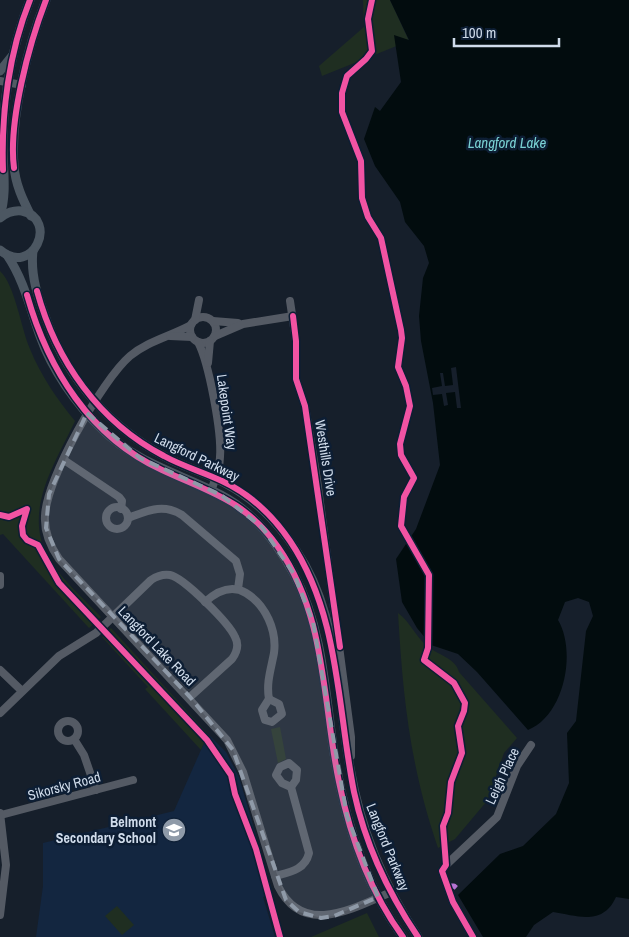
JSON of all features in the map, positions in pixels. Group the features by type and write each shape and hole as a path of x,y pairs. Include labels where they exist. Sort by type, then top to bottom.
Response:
{"main road":[{"path":"0,217 6,197 2,152 2,81 15,51 30,0"},
{"name":"Langford Parkway","path":"46,0 32,43 22,85 15,128 14,165 18,187 31,216 36,221 40,234 37,246 33,251 34,280 52,334 70,370 94,401 120,427 165,457 215,478 248,497 264,510 290,542 306,567 317,592 332,643 350,768 363,823 391,892 418,937"},
{"path":"0,71 15,51"},
{"path":"0,217 11,211 18,211 31,216"},
{"path":"3,253 20,257 33,251"},
{"name":"Langford Parkway","path":"3,253 22,281 47,352 87,413 102,430 140,458 211,491 241,508 262,526 290,567 306,600 321,655 336,768 347,816 378,897 403,937"}],"street":[{"path":"2,81 22,85"},
{"path":"193,322 199,300 210,319 243,324"},
{"name":"Westhills Drive","path":"290,301 296,341 296,379 305,406 352,743 350,768"},
{"path":"212,338 243,324 293,316"},
{"name":"Langford Lake Road","path":"210,319 193,322 168,336 146,344 123,362 94,401 64,460 47,502 44,517 48,538 59,559 219,729 236,756 275,876 286,900 299,912 314,917 334,916 391,892"},
{"name":"Lakepoint Way","path":"210,319 216,328 212,338 208,365 220,450 211,491"},
{"name":"Lakepoint Way","path":"193,322 195,339 208,365"},
{"name":"Langford Lake Road","path":"168,336 195,339 212,338"},
{"path":"64,460 119,497 121,509 128,518"},
{"path":"128,518 157,508 172,510 182,515 236,561 240,574 238,589"},
{"path":"121,509 110,511 107,519 111,527 119,529 126,525 128,518"},
{"path":"0,713 66,651 90,637 152,580 162,575 177,578 204,602 233,632 237,649 232,659 190,698"},
{"path":"0,576 0,586"},
{"path":"204,602 217,592 238,589 256,602 266,615 272,630 275,646 268,678 269,699"},
{"path":"0,670 22,691"},
{"path":"74,739 84,755 96,790"},
{"name":"Leigh Place","path":"472,937 453,902 442,871 497,817 517,766 531,745"},
{"name":"Sikorsky Road","path":"0,814 133,780"},
{"path":"275,876 301,867 307,861 309,853 291,787"},
{"path":"0,814 6,865 0,915"}],"highlighted area":[{"path":"87,413 140,458 221,495 262,527 294,574 313,622 347,816 378,897 334,916 321,918 299,912 286,900 233,750 190,697 59,559 46,528 49,494"}],"shaded area":[{"name":"Belmont Secondary School","path":"208,734 226,752 239,777 273,894 263,897 275,937 36,937 43,886 43,843 174,811"}],"green space":[{"path":"363,0 390,0 409,41 322,76 319,66 364,27"},
{"path":"0,271 10,286 30,349 39,369 75,421 44,489 39,524 42,542 55,568 67,583 101,617 89,628 3,534 0,535"},
{"path":"398,613 407,621 425,644 454,664 517,738 504,753 487,801 455,839 438,848 428,818 409,732 402,674"},
{"path":"111,628 208,734 201,750 145,689 148,687 102,637"},
{"path":"280,727 286,759 278,763 271,729"},
{"path":"117,906 134,925 122,935 105,916"},
{"path":"367,913 379,937 311,937"}],"water":[{"name":"Langford Lake","path":"390,0 629,0 629,899 616,897 611,906 597,916 580,917 553,912 534,925 526,937 483,937 458,895 500,854 523,846 556,814 569,783 567,733 576,721 586,631 593,616 589,602 578,598 565,602 558,620 564,633 566,649 564,682 551,711 540,723 528,730 477,672 458,654 431,645 417,628 402,602 396,559 416,529 440,465 433,403 421,341 419,316 423,278 429,263 424,246 405,222 400,202 375,166 364,139 375,107 380,111 401,82 394,35 409,40"}],"pier":[{"path":"456,367 461,408 457,408 455,392 446,393 448,405 444,406 442,394 433,395 432,388 442,386 440,373 443,373 445,386 453,385 451,368"}],"marked path":[{"path":"447,886 454,886 460,891"}],"cycle path":[{"path":"3,170 3,127 8,83 17,40 30,0"},
{"path":"14,168 14,129 21,83 39,18 46,0"},
{"path":"372,0 368,19 372,51 347,76 342,93 342,112 361,161 362,198 368,217 381,238 401,330 402,338 398,367 406,386 410,406 400,444 401,455 414,478 404,497 401,526 429,575 428,648 424,660 454,683 465,703 458,726 462,753 451,782 448,813 443,826 446,865 442,871 453,902 473,937"},
{"path":"37,291 45,317 68,365 83,387 119,426 171,460 222,481 242,492 268,514 290,541 319,599 328,631 354,792 371,849 397,903 418,937"},
{"path":"27,295 47,349 60,374 75,398 93,420 113,439 136,456 162,470 212,492 240,508 266,531 294,574 306,602 314,631 339,782 355,843 371,882 391,920 403,937"},
{"path":"293,316 296,341 296,379 305,406 340,647"},
{"path":"0,515 9,517 27,509 22,526 23,535 27,540 38,545 59,583 207,740 231,775 235,794 256,849 280,937"}],"place":[{"name":"Belmont Secondary School","path":"174,830"}]}
